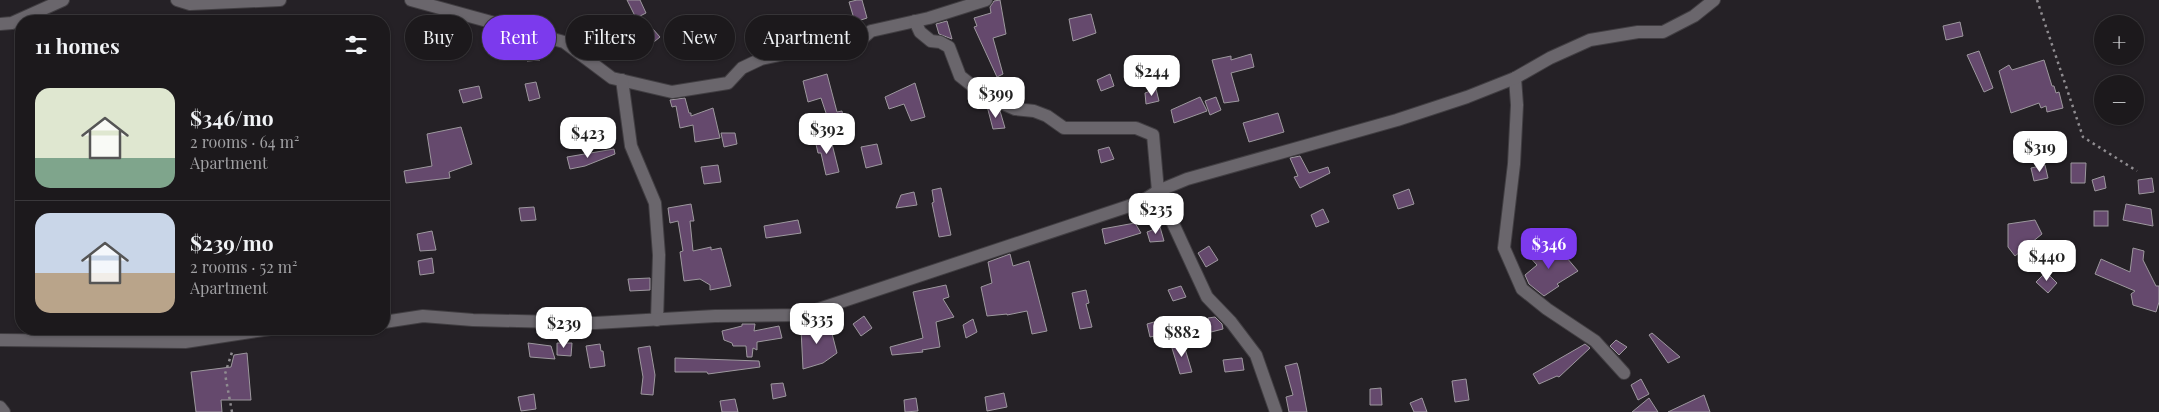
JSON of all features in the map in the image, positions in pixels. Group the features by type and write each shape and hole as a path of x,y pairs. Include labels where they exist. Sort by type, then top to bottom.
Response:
{"street":[{"path":"30,15 63,0"},
{"path":"177,0 190,4 280,0"},
{"path":"411,0 564,42 612,78 672,92 728,83 742,68 761,59 803,50 817,49 828,52 842,52 856,44 871,31 915,21 986,0"},
{"path":"390,321 423,316 473,320 595,323 715,316 801,315 1141,202 1158,191 1187,179 1397,120 1516,78 1550,58 1590,40 1638,32 1663,32 1694,16 1714,0"},
{"path":"915,21 920,32 931,41 940,42 949,47 960,76 984,95 1016,109 1034,111 1047,116 1064,128 1136,128 1146,130 1153,136 1158,191 1207,297 1231,322 1256,356 1276,412"},
{"path":"0,24 15,22"},
{"path":"1516,78 1517,105 1514,164 1504,248 1522,290 1546,310 1595,341 1624,373"},
{"path":"622,80 631,146 655,203 659,255 657,320"},
{"path":"0,340 185,342 230,335"},
{"path":"0,407 4,412"}],"path":[{"path":"2037,0 2082,137 2136,170"},
{"path":"232,412 225,374 237,335"}],"building":[{"path":"627,0 640,0 646,13 634,15"},
{"path":"862,0 866,15 853,15 849,2"},
{"path":"1000,0 1006,34 993,38 1003,74 997,77 974,27 977,26 974,18 991,13 990,7 994,1"},
{"path":"1091,14 1096,33 1073,41 1069,19"},
{"path":"947,21 952,39 939,34 936,24"},
{"path":"1960,22 1963,36 1946,40 1943,26"},
{"path":"654,30 660,37 654,42"},
{"path":"1979,51 1993,88 1984,92 1967,55"},
{"path":"1251,54 1254,67 1231,73 1239,101 1224,103 1212,60 1231,56 1231,60"},
{"path":"2044,60 2052,86 2054,86 2056,93 2059,92 2063,108 2047,112 2046,106 2041,108 2039,103 2011,113 1999,71 2009,65 2012,70"},
{"path":"1170,61 1172,77 1159,81 1157,64"},
{"path":"827,74 837,112 842,111 844,123 840,124 843,134 834,137 821,98 808,102 803,81"},
{"path":"1110,74 1114,86 1101,91 1097,80"},
{"path":"536,82 540,98 529,101 525,84"},
{"path":"915,83 925,117 911,121 904,104 889,109 885,97"},
{"path":"479,86 482,98 463,103 459,90"},
{"path":"1156,89 1159,101 1146,104 1145,93"},
{"path":"1200,97 1207,111 1174,123 1171,110"},
{"path":"1216,97 1221,110 1210,115 1205,101"},
{"path":"685,98 691,116 713,108 720,138 695,142 693,125 680,128 676,106 672,107 670,100"},
{"path":"987,106 1000,111 1005,128 993,129"},
{"path":"1278,113 1284,132 1249,142 1243,123"},
{"path":"461,127 472,164 449,172 450,178 406,183 404,171 432,166 427,134"},
{"path":"721,133 735,133 737,144 724,147"},
{"path":"830,136 839,172 826,175 821,153 818,153 815,140"},
{"path":"877,144 882,164 866,168 861,147"},
{"path":"1109,147 1114,159 1101,163 1098,150"},
{"path":"614,149 615,154 585,166 570,169 567,157"},
{"path":"1300,156 1309,173 1328,167 1330,173 1300,188 1294,177 1298,176 1290,158"},
{"path":"2071,163 2086,163 2085,183 2071,183"},
{"path":"718,165 721,182 704,184 701,167"},
{"path":"2045,165 2048,178 2034,181 2031,168"},
{"path":"2104,176 2106,188 2095,191 2092,180"},
{"path":"2152,178 2154,192 2139,194 2138,180"},
{"path":"941,188 951,235 939,237 932,203 934,202 932,190"},
{"path":"1409,189 1414,204 1398,209 1393,195"},
{"path":"914,192 917,205 896,208 901,195"},
{"path":"691,204 694,221 690,221 693,251 711,247 711,250 721,248 731,286 710,290 710,285 700,279 684,281 680,252 683,251 678,221 670,223 668,208"},
{"path":"2126,204 2151,209 2153,226 2123,220"},
{"path":"534,207 536,220 521,221 519,208"},
{"path":"1323,209 1329,222 1316,227 1311,215"},
{"path":"2094,211 2108,211 2108,226 2094,226"},
{"path":"798,220 801,233 766,238 764,226"},
{"path":"2035,220 2042,234 2015,256 2008,247 2008,224"},
{"path":"1135,223 1141,233 1105,244 1102,229"},
{"path":"1160,227 1164,241 1150,242 1147,232"},
{"path":"432,231 436,250 420,251 417,234"},
{"path":"1555,244 1578,271 1557,284 1559,286 1544,296 1529,284 1525,275 1537,265 1526,253 1535,246 1544,256"},
{"path":"1209,246 1218,260 1206,267 1198,253"},
{"path":"2133,248 2144,251 2143,260 2156,286 2159,286 2159,302 2156,312 2133,305 2131,294 2135,291 2095,274 2101,259 2130,272"},
{"path":"1010,254 1013,266 1029,261 1047,331 1032,334 1027,311 987,316 981,287 992,283 988,262"},
{"path":"432,258 434,273 420,275 418,261"},
{"path":"2046,272 2057,283 2048,293 2036,282"},
{"path":"650,278 650,290 630,291 628,279"},
{"path":"946,285 949,297 943,299 954,317 936,322 940,347 922,350 923,352 892,355 890,347 923,338 913,292"},
{"path":"1181,286 1186,297 1173,301 1168,290"},
{"path":"1086,290 1089,303 1086,304 1092,327 1080,329 1072,293"},
{"path":"864,316 872,328 861,336 853,324"},
{"path":"1215,317 1222,324 1223,329 1211,332 1208,318"},
{"path":"973,319 977,332 966,338 963,325"},
{"path":"1161,320 1164,334 1150,337 1147,324"},
{"path":"829,322 837,353 823,363 803,369 801,329"},
{"path":"742,324 755,324 754,331 779,326 782,338 757,342 757,350 753,348 752,357 747,357 746,346 733,346 732,343 724,340 722,331 742,326"},
{"path":"1652,333 1680,357 1668,363 1649,335"},
{"path":"1616,340 1627,347 1619,355 1610,346"},
{"path":"1183,342 1192,372 1180,374 1171,345"},
{"path":"528,343 551,346 555,359 530,357"},
{"path":"557,343 572,343 571,356 557,355"},
{"path":"600,344 605,366 590,368 586,346"},
{"path":"1585,344 1590,348 1559,377 1557,376 1539,384 1533,374"},
{"path":"650,346 655,375 653,395 641,394 643,377 638,348"},
{"path":"247,353 251,400 221,400 222,412 196,412 191,372 231,367 234,355"},
{"path":"675,358 759,361 760,367 708,374 707,372 675,372"},
{"path":"1242,358 1244,370 1225,372 1223,360"},
{"path":"1297,363 1307,412 1289,412 1286,397 1293,395 1285,366"},
{"path":"1466,379 1469,400 1455,402 1452,381"},
{"path":"1641,379 1649,394 1638,400 1631,385"},
{"path":"783,383 786,396 773,399 771,384"},
{"path":"1381,388 1382,405 1370,405 1370,389"},
{"path":"1004,393 1007,407 987,411 985,397"},
{"path":"534,394 536,409 521,411 518,397"},
{"path":"1704,395 1710,412 1668,412"},
{"path":"916,398 918,411 905,412 904,400"},
{"path":"1422,398 1427,412 1414,412 1410,403"},
{"path":"1649,398 1658,412 1632,412"},
{"path":"735,399 738,412 722,412 720,401"}]}
